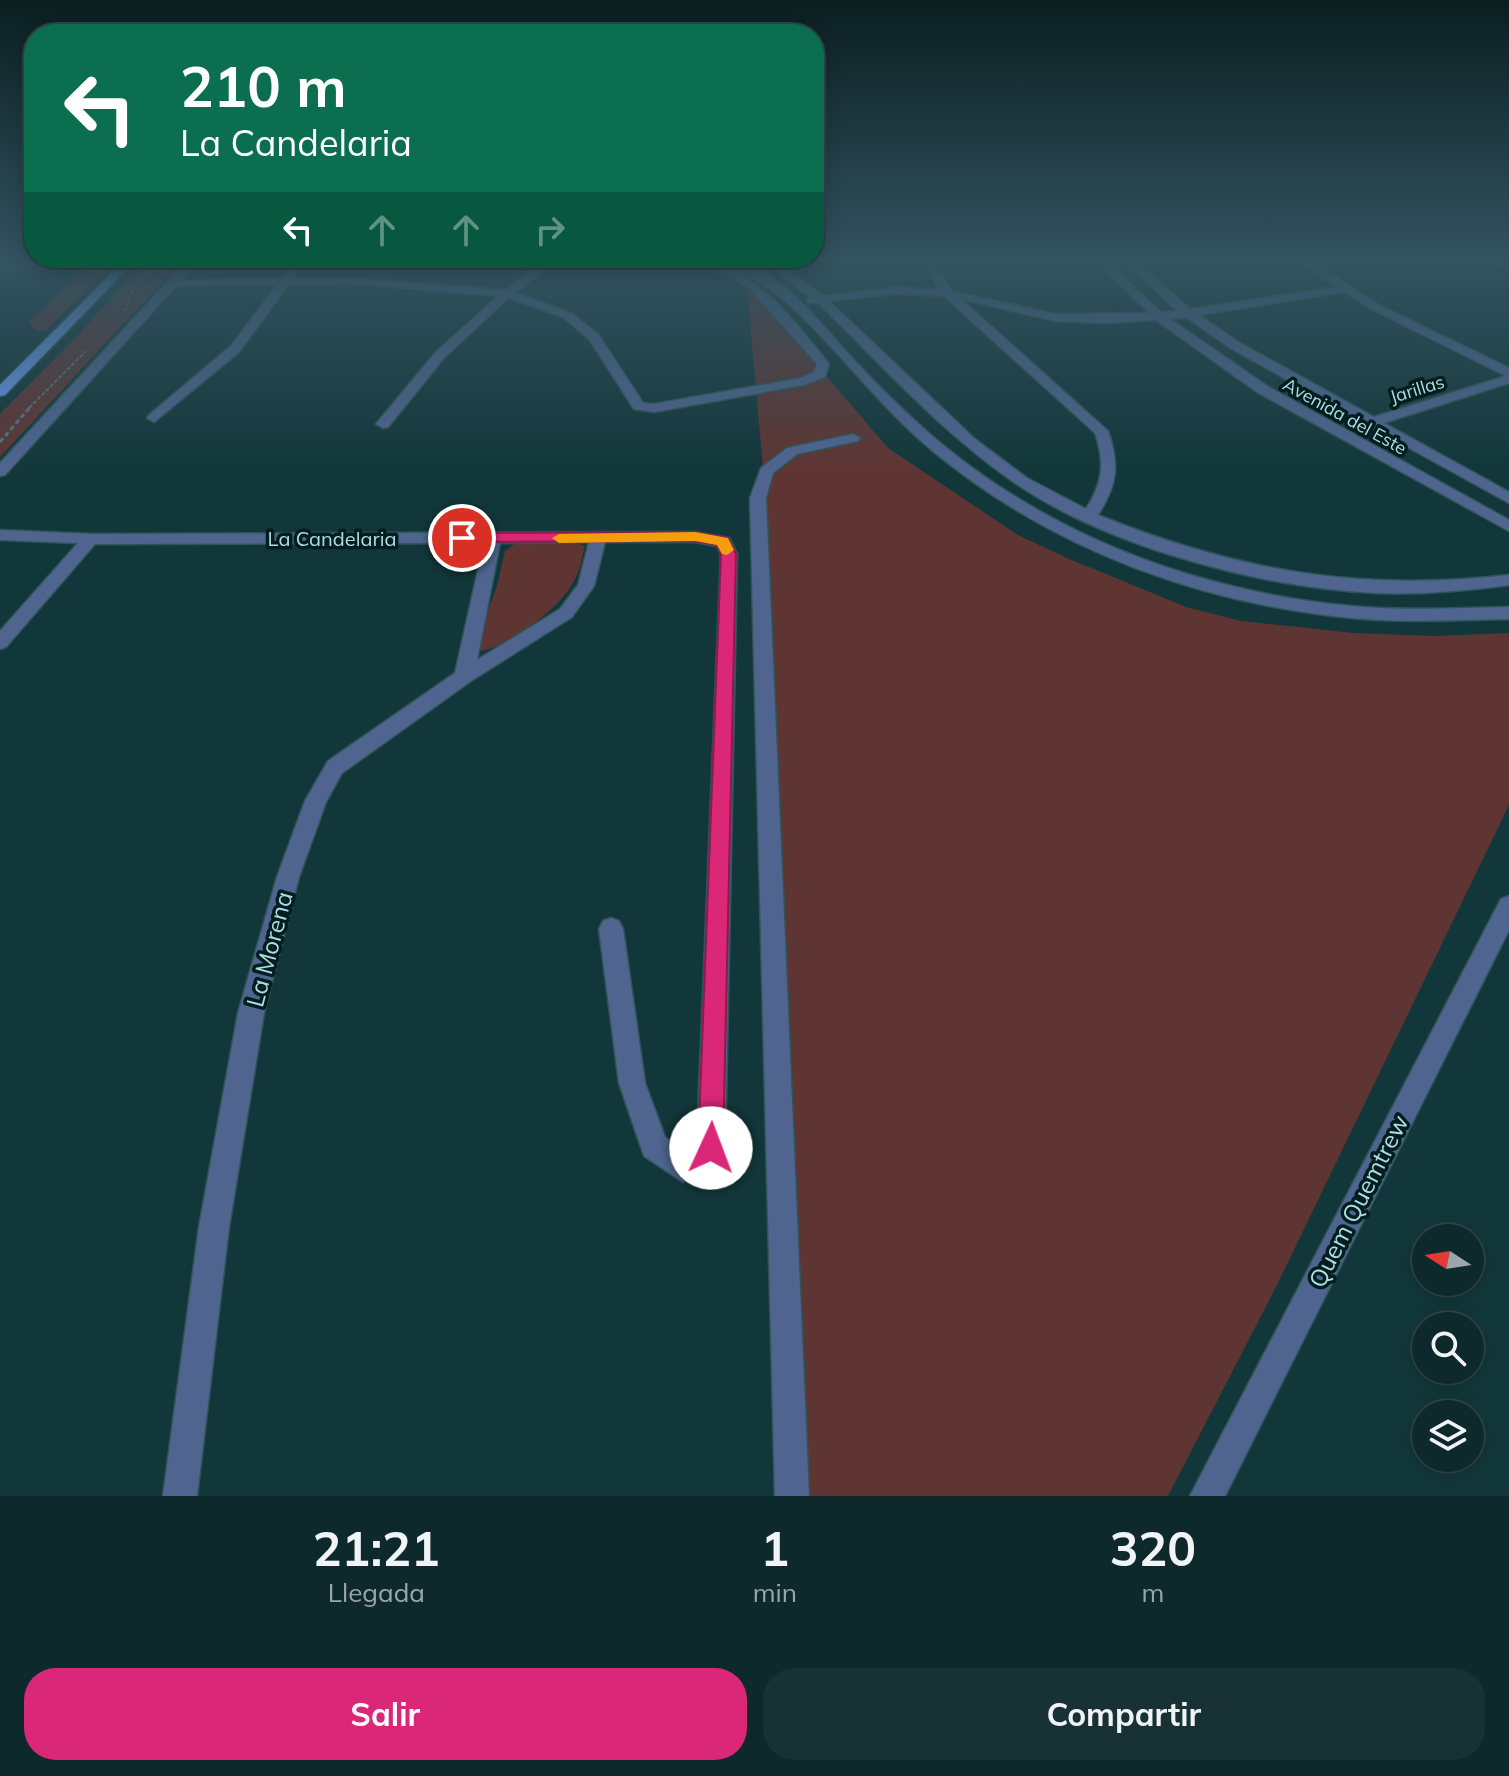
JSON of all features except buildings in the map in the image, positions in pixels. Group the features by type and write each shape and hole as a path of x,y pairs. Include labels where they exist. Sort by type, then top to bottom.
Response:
{"main road":[{"path":"0,392 62,330"}],"street":[{"path":"0,472 132,330"},
{"path":"154,418 235,349 250,330"},
{"path":"383,424 403,396 466,330"},
{"path":"585,330 594,337 639,406 673,406 804,381 820,374 823,364 792,330"},
{"path":"820,330 948,456 1009,501 1080,538 1143,565 1224,591 1291,604 1366,612 1509,613"},
{"path":"853,330 973,445 1036,489 1088,518 1220,562 1287,578 1416,589 1509,580"},
{"path":"988,330 1101,431 1113,460 1110,486 1088,518"},
{"name":"Avenida del Este","path":"1178,330 1262,389 1336,433 1509,526"},
{"name":"Avenida del Este","path":"1212,330 1370,422 1509,498"},
{"path":"1422,330 1509,376"},
{"name":"Jarillas","path":"1336,433 1509,376"},
{"path":"792,1496 758,498 766,471 792,451 853,438"},
{"name":"La Candelaria","path":"0,535 91,539 695,537 723,542 729,554 711,1148 683,1168 654,1146 632,1083 611,929"},
{"path":"464,676 493,538"},
{"path":"0,643 91,539"},
{"name":"La Morena","path":"180,1496 214,1227 251,1013 288,877 316,801 335,767 464,676 566,613 586,586 598,539"},
{"name":"Quem Quemtrew","path":"1207,1496 1509,906"}],"path":[{"path":"0,442 45,389 89,348"}],"shaded area":[{"path":"83,330 118,330 0,457 0,414"},
{"path":"751,330 787,330 888,448 1018,535 1067,558 1186,607 1241,621 1353,633 1435,636 1509,633 1509,805 1274,1291 1168,1496 809,1496 766,501"},
{"path":"569,541 585,546 578,573 567,592 546,614 520,634 481,651 477,640 497,586 505,551 516,543"}],"slow traffic":[{"path":"559,538 695,537 723,542 727,550"}],"route":[{"path":"462,538 695,537 723,542 729,554 711,1148"}]}
